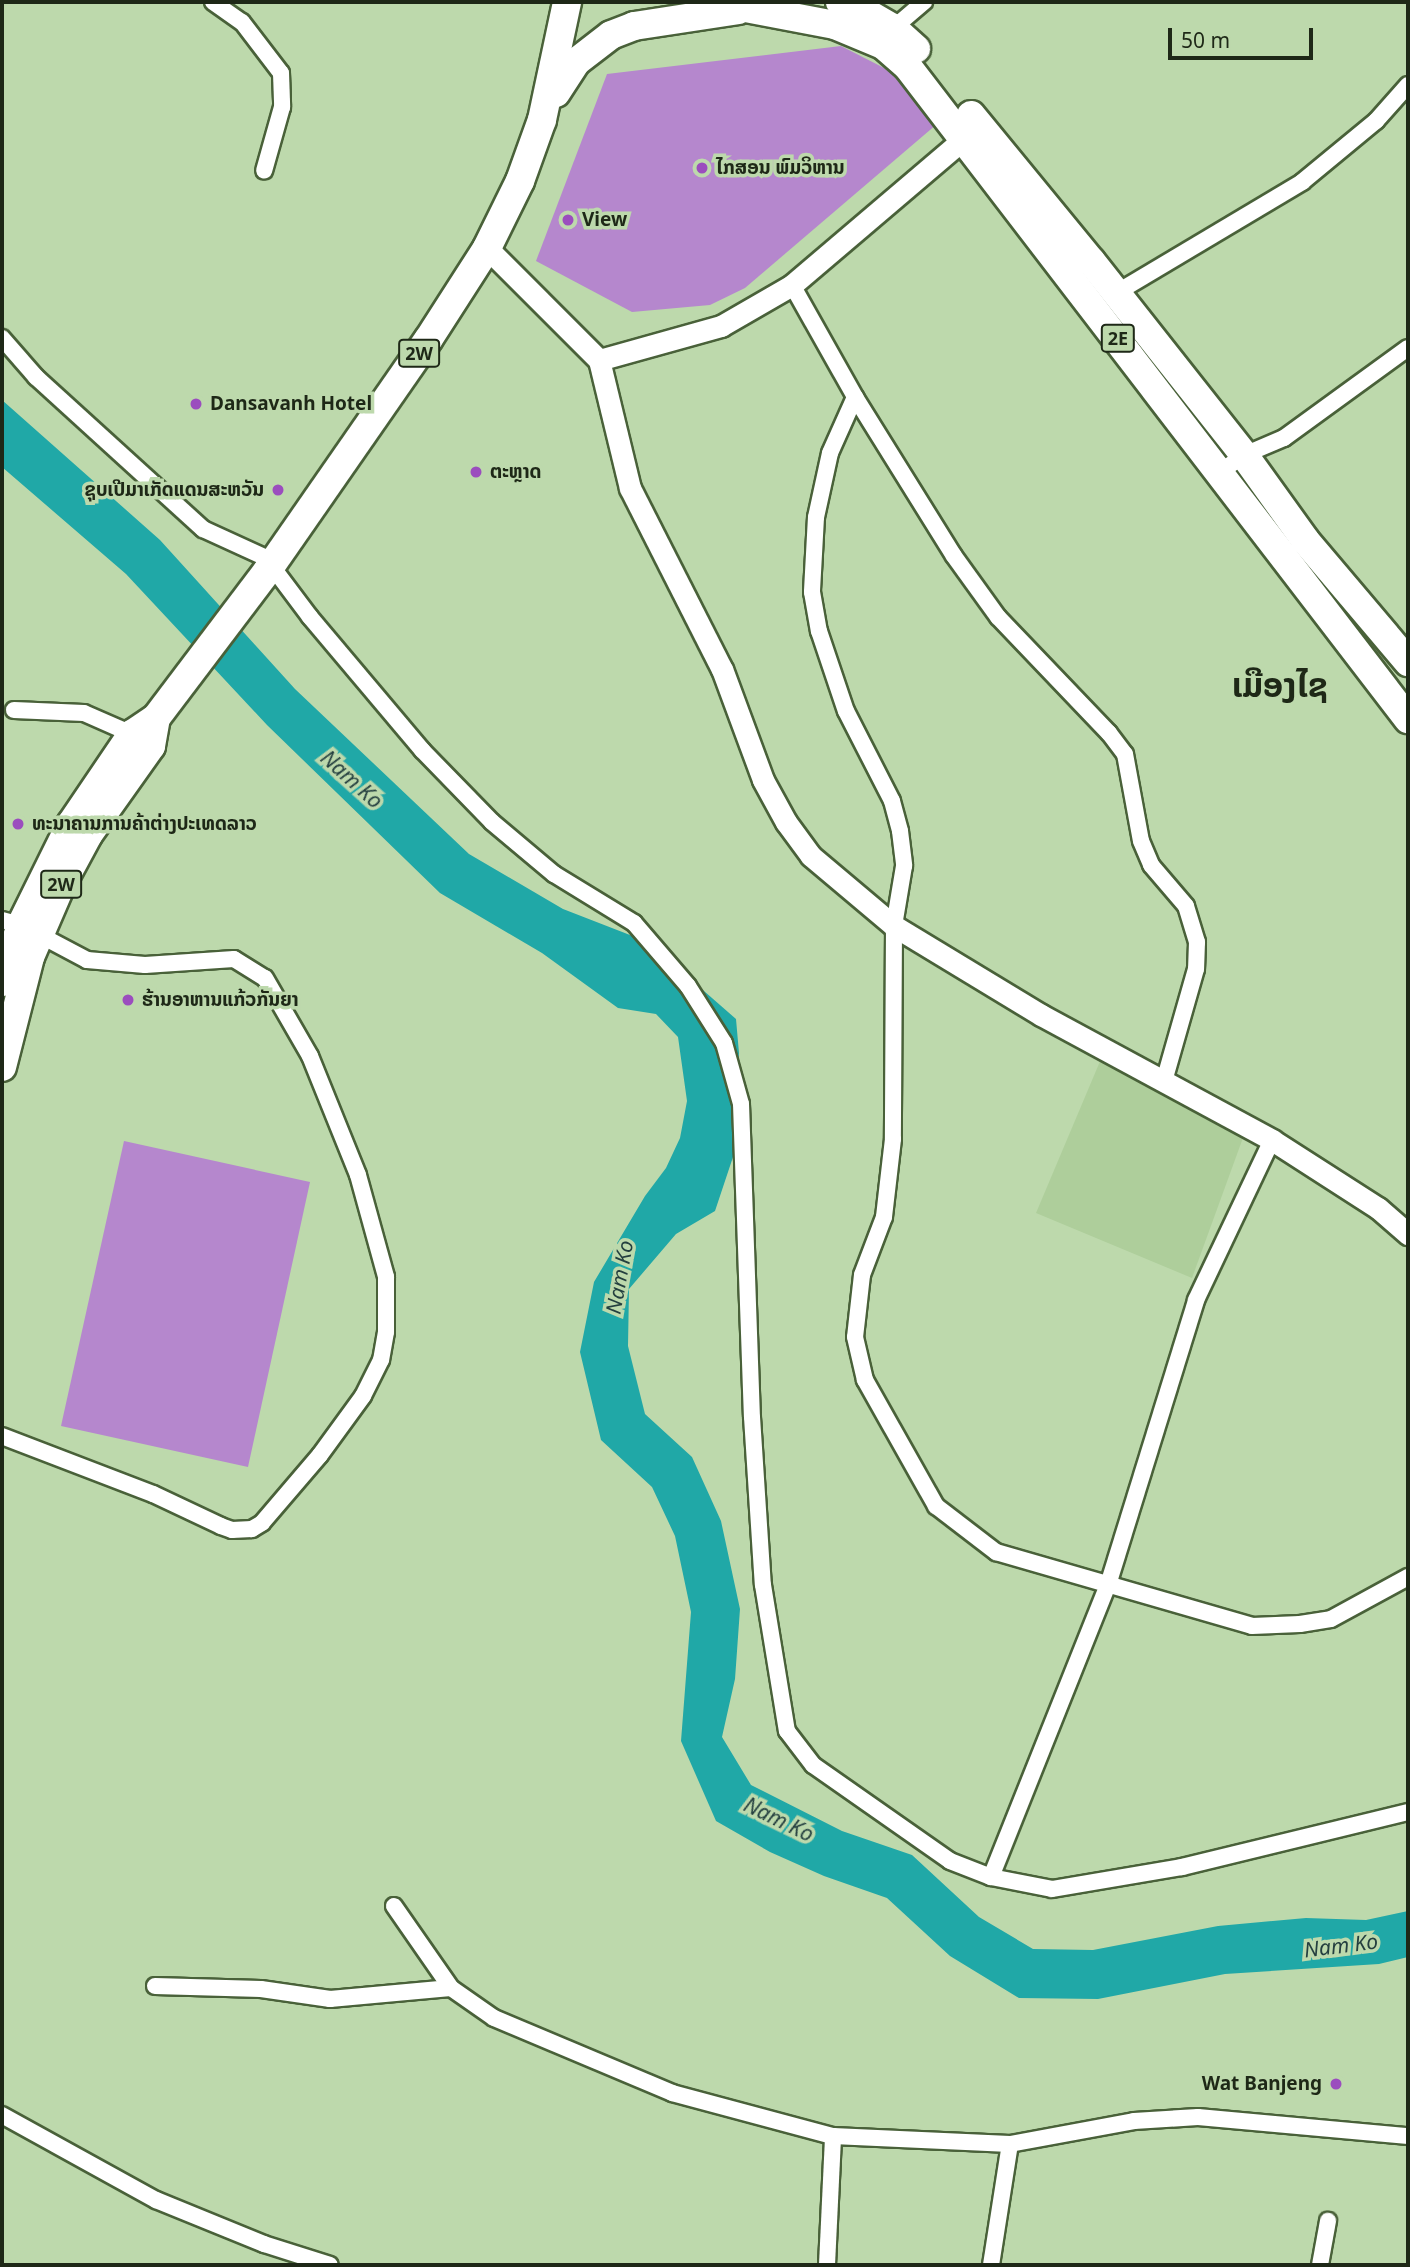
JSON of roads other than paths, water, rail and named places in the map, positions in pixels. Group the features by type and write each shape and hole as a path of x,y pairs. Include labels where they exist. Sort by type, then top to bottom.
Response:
{"highway":[{"name":"2W","path":"2,982 21,926 72,824 132,734 163,707 271,565 428,340 487,248 520,181 542,120 567,2"},
{"name":"2E","path":"714,2 743,10 885,35 921,53 1082,269 1220,472 1408,719"},
{"name":"2E","path":"840,2 855,6 885,35 965,138 1082,269 1116,293 1244,455 1305,540 1408,662"},
{"path":"542,120 576,62 593,45 611,35 634,26 743,10"},
{"name":"2W","path":"21,926 61,884 88,835 151,746 163,707"},
{"name":"2W","path":"2,1067 30,957 21,926"}],"street":[{"path":"213,2 242,22 281,74 282,107 264,171"},
{"path":"885,35 924,2"},
{"path":"1116,293 1302,182 1376,121 1408,85"},
{"path":"599,360 721,326 792,285 965,138"},
{"path":"487,248 599,360 630,488 722,670 763,780 786,822 811,856 894,926 1041,1015 1272,1140 1378,1209 1408,1234"},
{"path":"792,285 855,397 954,556 998,617 1109,733 1125,754 1141,841 1151,865 1186,906 1197,942 1196,969 1164,1082"},
{"path":"2,338 36,377 203,529 271,565 310,617 422,750 492,822 554,874 635,923 688,986 724,1043 741,1104 752,1417 763,1585 787,1731 813,1765 950,1861 991,1877 1052,1889 1182,1867 1408,1811"},
{"path":"1220,472 1244,455 1284,438 1408,348"},
{"path":"855,397 830,453 816,517 812,592 819,631 846,711 892,801 900,831 904,866 894,926 893,1139 884,1217 862,1275 855,1337 866,1380 890,1428 936,1506 996,1552 1252,1626 1300,1624 1331,1619 1408,1577"},
{"path":"14,710 84,713 132,734"},
{"path":"2,1436 153,1494 221,1526 232,1530 252,1529 262,1523 320,1455 363,1396 381,1360 386,1332 386,1277 358,1175 310,1056 265,978 234,959 145,965 87,960 21,926"},
{"path":"991,1877 1108,1585 1196,1300 1272,1140"},
{"path":"394,1906 451,1988 494,2018 672,2093 833,2136 1010,2144 1134,2121 1198,2117 1408,2136"},
{"path":"155,1986 261,1989 330,1999 451,1988"},
{"path":"2,2115 156,2200 264,2244 330,2265"},
{"path":"827,2265 833,2136"},
{"path":"991,2265 1010,2144"},
{"path":"1320,2265 1328,2221"}],"water":[{"name":"Nam Ko","path":"2,400 160,540 295,689 469,854 563,909 648,942 736,1019 739,1053 733,1157 715,1211 676,1234 629,1289 628,1346 645,1414 692,1457 721,1521 740,1609 735,1679 722,1737 751,1785 842,1831 912,1855 979,1917 1033,1949 1093,1950 1218,1926 1306,1918 1366,1920 1408,1911 1408,1957 1379,1964 1225,1974 1098,1999 1019,1998 950,1956 887,1898 824,1876 770,1852 716,1821 681,1741 691,1612 675,1536 652,1487 601,1440 580,1352 594,1282 645,1196 666,1168 680,1138 687,1101 678,1037 656,1014 618,1008 542,953 440,893 267,725 126,574 2,467"}],"place":[{"name":"ໄກສອນ ພົມວິຫານ","path":"702,168"},
{"name":"View","path":"568,220"},
{"name":"Dansavanh Hotel","path":"196,404"},
{"name":"ຕະຫຼາດ","path":"476,472"},
{"name":"ຊຸບເປີມາເກັດແດນສະຫວັນ","path":"278,490"},
{"name":"ທະນາຄານການຄ້າຕ່າງປະເທດລາວ","path":"18,824"},
{"name":"ຮ້ານອາຫານແກ້ວກັນຍາ","path":"128,1000"},
{"name":"Wat Banjeng","path":"1336,2084"}],"district":[{"name":"ເມືອງໄຊ","path":"1280,685"}]}
